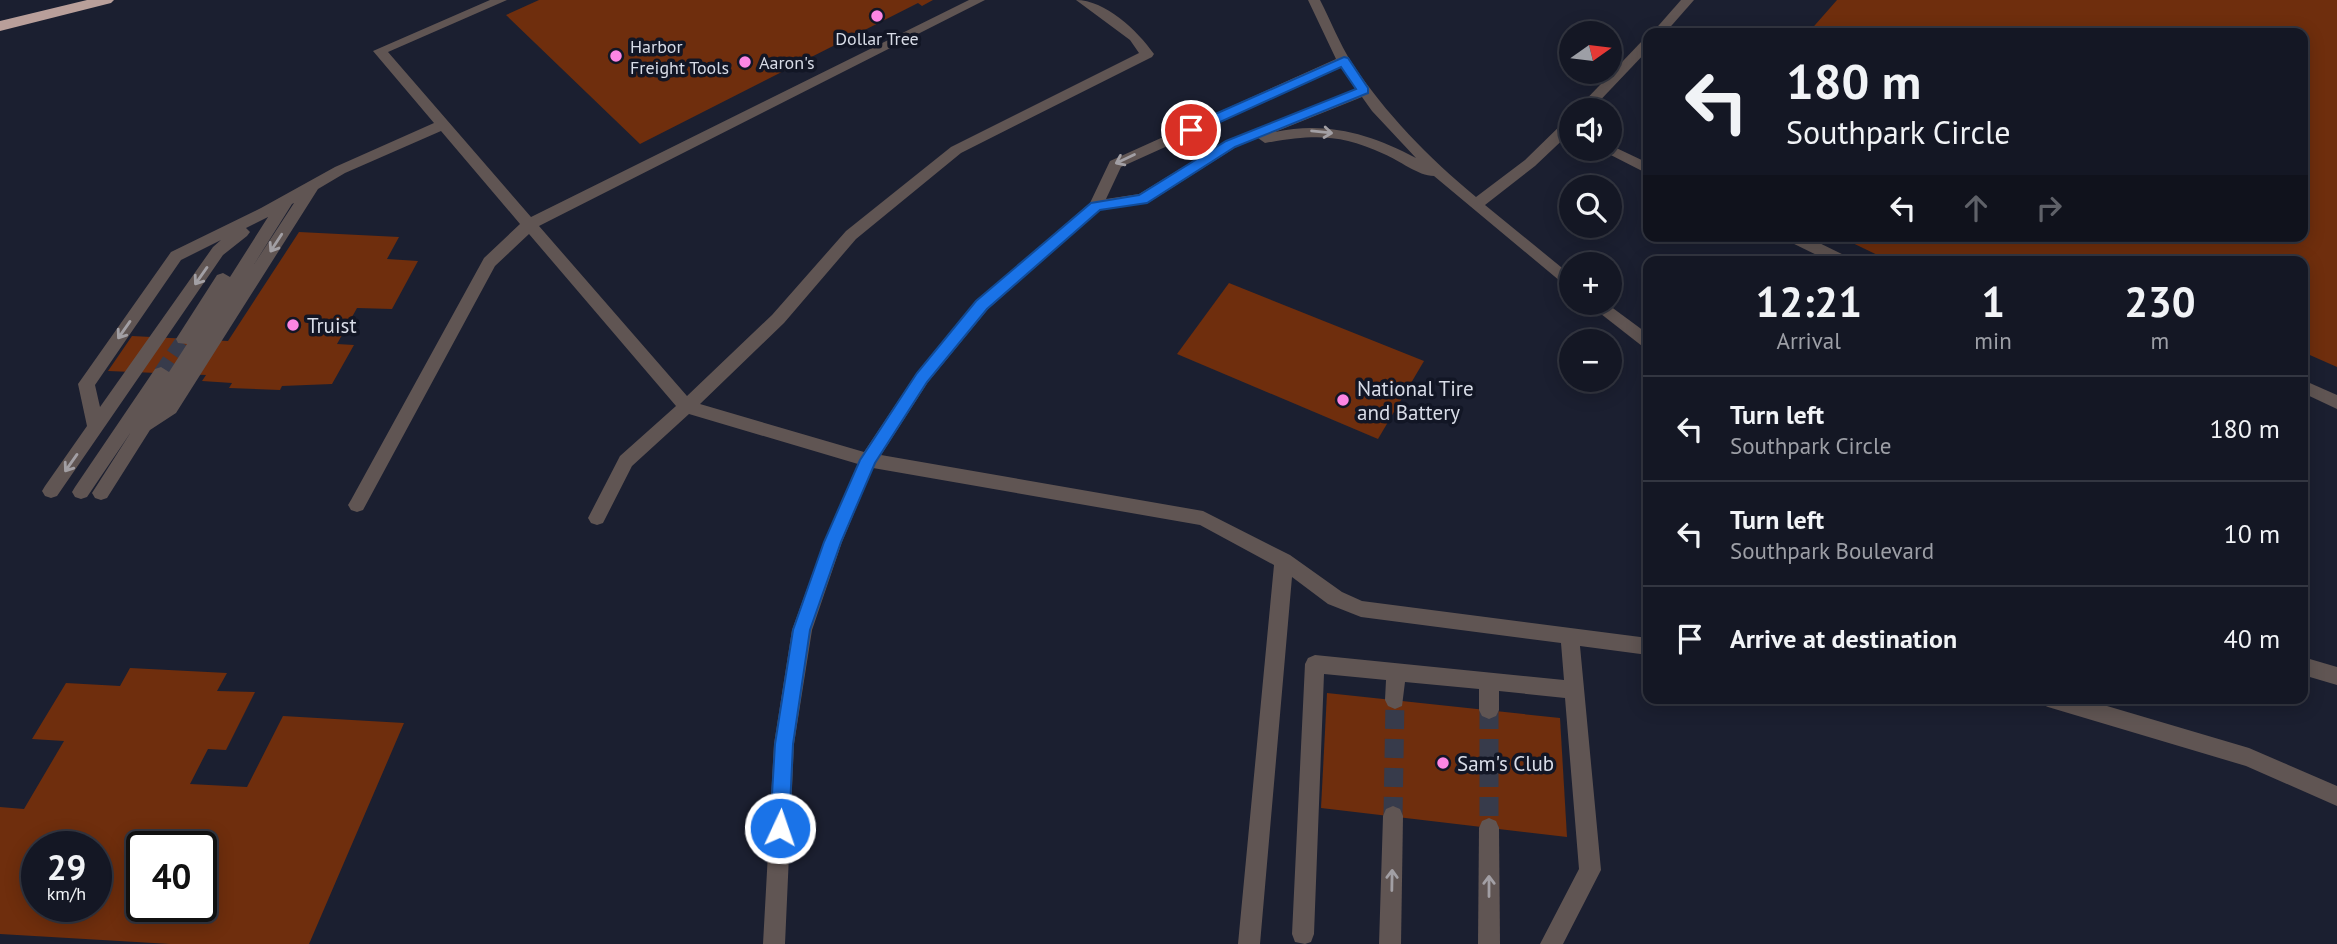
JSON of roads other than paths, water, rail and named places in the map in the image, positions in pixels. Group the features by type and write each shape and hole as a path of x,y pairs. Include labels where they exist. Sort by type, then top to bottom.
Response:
{"highway":[{"path":"0,26 106,0"}],"street":[{"path":"500,0 380,51 686,407 868,460 1203,518 1284,561 1335,598 1361,609 1643,645"},
{"path":"357,505 489,262 530,224 979,0"},
{"path":"597,518 626,461 778,319 851,235 956,150 1147,54 1135,37 1082,0"},
{"path":"1314,0 1344,61 1363,90 1447,180 1559,274"},
{"path":"1663,28 1688,0"},
{"path":"1595,98 1643,48"},
{"path":"772,942 784,744 802,630 833,542 868,460 922,377 982,305 1096,206 1115,164 1344,61"},
{"path":"1096,206 1143,200 1231,144 1363,90"},
{"path":"96,427 86,384 176,256 267,212 340,170 443,124"},
{"path":"1231,144 1311,131 1339,134 1394,151 1447,180"},
{"path":"1475,205 1559,137"},
{"path":"1622,157 1643,167"},
{"path":"141,430 170,408 313,185"},
{"path":"101,493 287,200"},
{"path":"184,339 267,212"},
{"path":"51,491 218,251 267,212"},
{"path":"1803,242 1833,256"},
{"path":"1611,315 1643,338"},
{"path":"81,492 160,373"},
{"path":"2308,388 2337,401"},
{"path":"1249,944 1284,561"},
{"path":"1551,944 1590,870 1570,636"},
{"path":"1303,934 1315,664 1576,690"},
{"path":"2308,667 2337,676"},
{"path":"1395,700 1396,672"},
{"path":"1489,682 1489,710"},
{"path":"2068,704 2249,757 2337,796"},
{"path":"1390,944 1393,816"},
{"path":"1489,828 1489,944"}],"tunnel":[{"path":"161,373 184,339"},
{"path":"1393,816 1395,700"},
{"path":"1489,710 1489,828"}],"place":[{"name":"Dollar Tree","path":"877,16"},
{"name":"Harbor Freight Tools","path":"616,56"},
{"name":"Aaron's","path":"745,62"},
{"name":"Truist","path":"293,325"},
{"name":"National Tire and Battery","path":"1343,400"},
{"name":"Sam's Club","path":"1443,763"}]}
